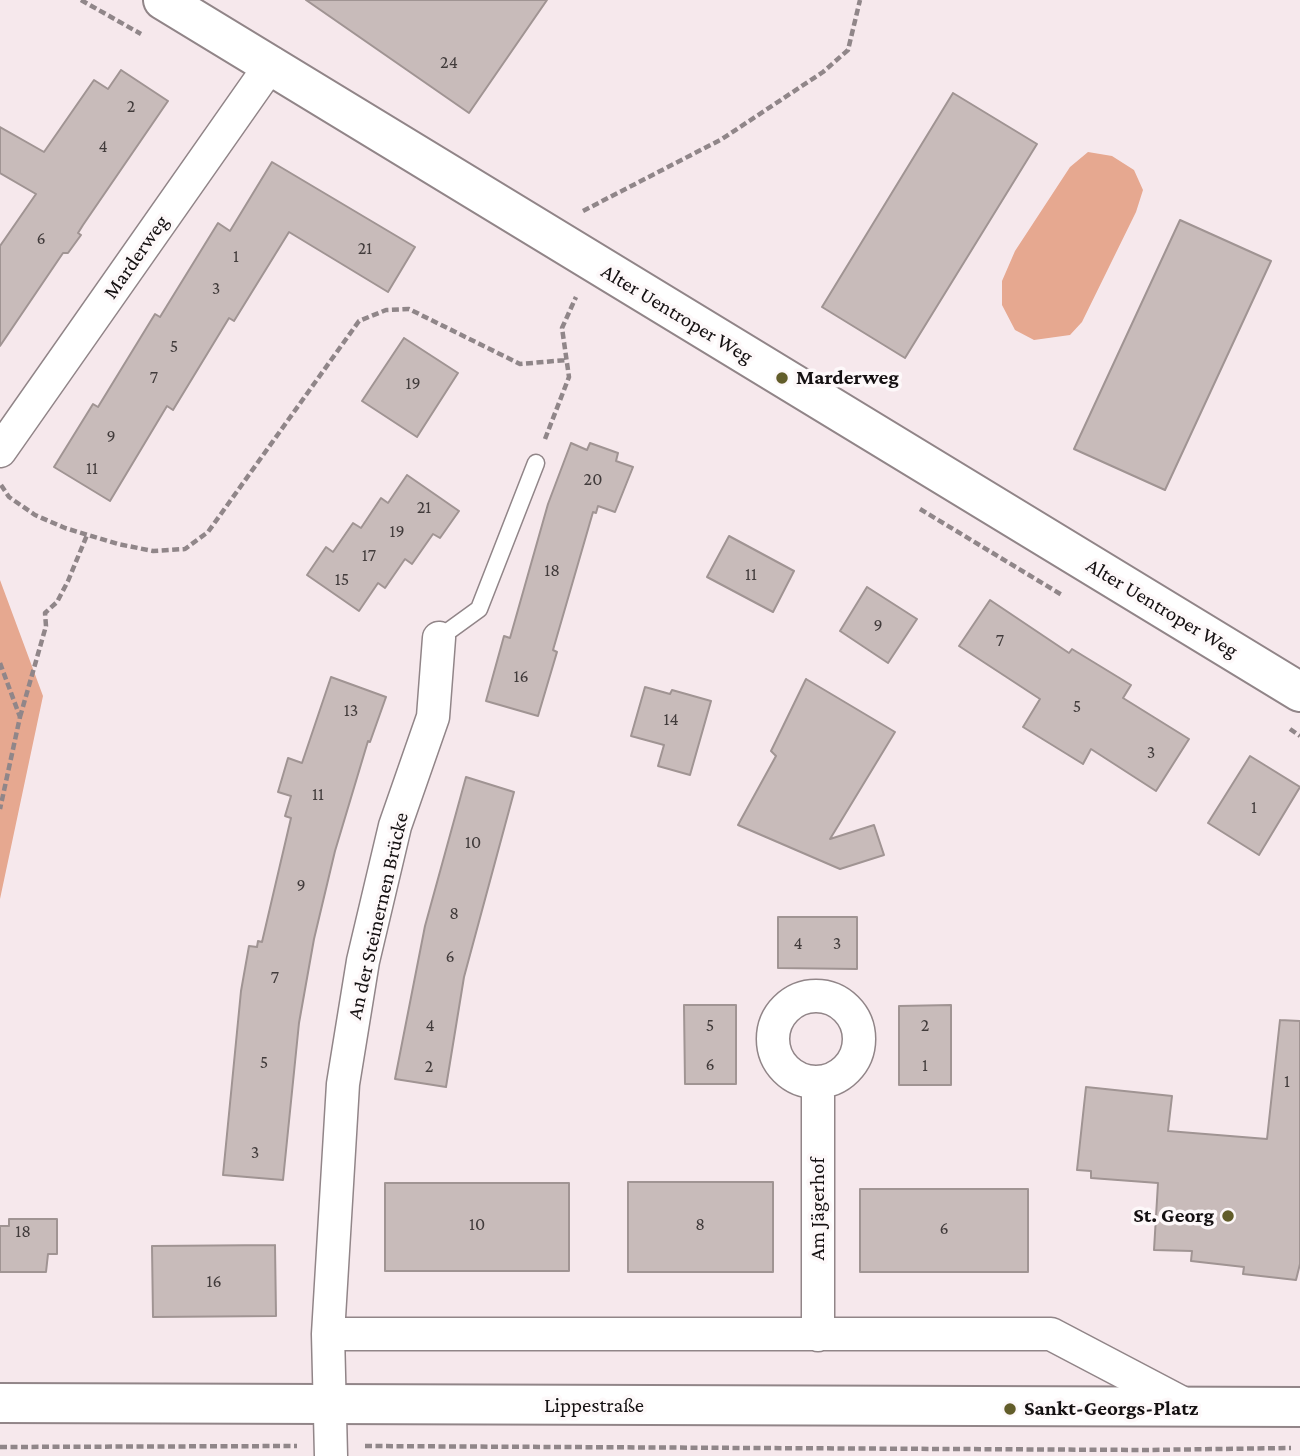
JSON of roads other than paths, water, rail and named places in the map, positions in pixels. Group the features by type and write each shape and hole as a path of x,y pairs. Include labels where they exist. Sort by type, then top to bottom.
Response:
{"street":[{"name":"Alter Uentroper Weg","path":"163,0 272,63 506,211 1300,692"},
{"name":"Marderweg","path":"0,451 272,63"},
{"name":"An der Steinernen Brücke","path":"331,1451 328,1334 343,1084 363,961 395,826 433,717 439,638"},
{"name":"Am Jägerhof","path":"818,1083 818,1335"},
{"name":"Lippestraße","path":"328,1334 1051,1334 1188,1406"},
{"name":"Lippestraße","path":"0,1403 1010,1409 1300,1407"}],"lane":[{"name":"An der Steinernen Brücke","path":"439,638 479,610 536,463"}],"place":[{"name":"Marderweg","path":"782,378"},
{"name":"St. Georg","path":"1228,1216"},
{"name":"Sankt-Georgs-Platz","path":"1010,1409"}]}
